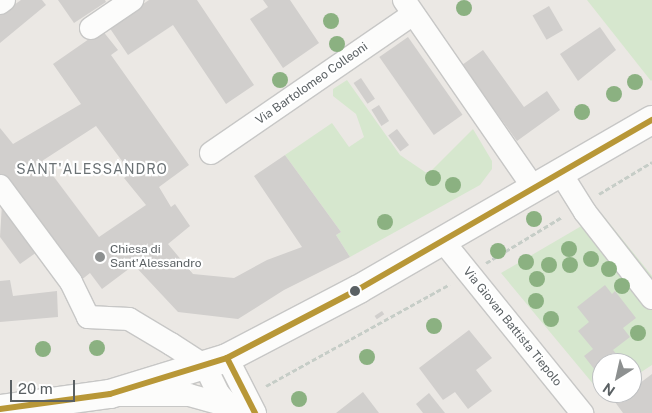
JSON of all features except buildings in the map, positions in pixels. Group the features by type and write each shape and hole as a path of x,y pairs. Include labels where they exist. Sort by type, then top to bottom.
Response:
{"main road":[{"path":"0,409 110,394 216,362 281,332 650,120"}],"street":[{"path":"0,3 4,0"},
{"path":"91,28 132,0"},
{"name":"Via Bartolomeo Colleoni","path":"211,153 408,7 533,188"},
{"path":"560,172 581,205 652,298"},
{"path":"0,186 71,282 88,317 129,319 216,362 218,393 241,407"},
{"name":"Via Giovan Battista Tiepolo","path":"442,240 582,413"},
{"path":"110,394 189,396 241,407"}],"path":[{"path":"241,407 468,274 652,162"}],"green space":[{"path":"587,0 652,0 651,81"},
{"path":"347,80 400,155 428,174 473,129 492,161 492,169 480,185 350,257 336,235 341,232 285,155 332,123 349,147 364,137 356,114 333,96 333,89"},
{"path":"602,214 652,276 652,365 642,372 642,353 592,353 592,383 501,273"}],"transit line":[{"path":"0,409 110,394 227,358 359,289 652,120"},
{"path":"227,358 255,413"}],"place":[{"name":"Chiesa di Sant'Alessandro","path":"100,257"}],"district":[{"name":"SANT'ALESSANDRO","path":"92,169"}]}
